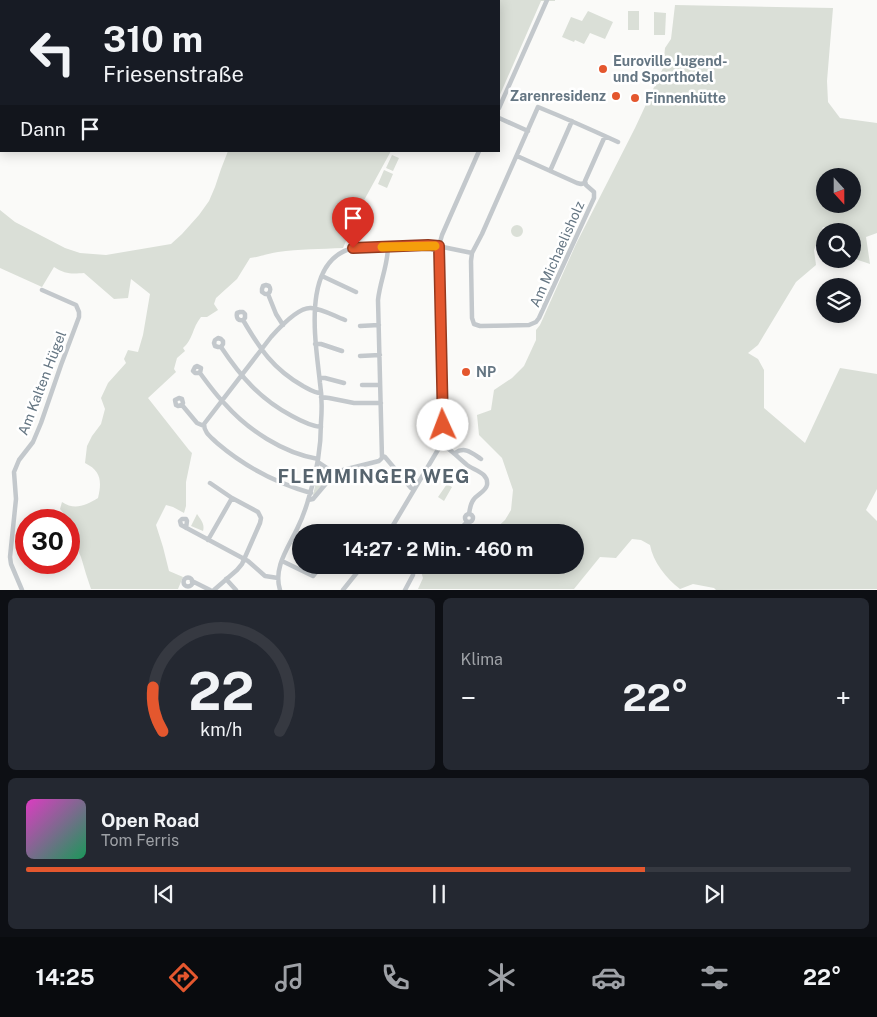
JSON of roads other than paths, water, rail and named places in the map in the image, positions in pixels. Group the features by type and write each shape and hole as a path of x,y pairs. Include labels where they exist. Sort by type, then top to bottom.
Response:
{"street":[{"path":"500,106 547,0"},
{"name":"Am Michaelisholz","path":"585,183 593,191 594,198 542,314 536,322 527,325 480,326 474,324 472,318 472,253 479,242 538,107 618,142"},
{"path":"500,118 528,131"},
{"path":"550,171 572,121"},
{"name":"Am Michaelisholz","path":"585,183 605,136"},
{"path":"394,524 441,444 443,436 439,246 442,235 479,152"},
{"name":"Am Michaelisholz","path":"517,156 577,183 585,183"},
{"path":"280,590 279,567 297,534 311,493 318,461 321,395 315,309 322,276 327,266 334,258 353,248 428,245 472,253"},
{"path":"331,473 379,461 382,456 379,295 387,260 388,246"},
{"path":"322,276 356,292"},
{"name":"Am Kalten Hügel","path":"22,590 10,557 16,499 14,472 19,460 33,442 80,317 80,312 76,305 42,290"},
{"path":"268,294 282,324"},
{"path":"311,493 278,481 250,467 205,432 204,426 205,421 282,324 306,308 315,309 345,320"},
{"path":"243,320 261,350 279,369 309,390 354,403 381,403"},
{"path":"360,326 379,325"},
{"path":"316,344 342,351"},
{"path":"221,347 241,375 257,392 278,408 298,419 321,427"},
{"path":"360,356 380,355"},
{"path":"200,373 221,401 264,436 288,449 318,461 327,468 331,473 331,477 313,499 308,500"},
{"path":"320,378 344,383"},
{"path":"362,385 380,385"},
{"path":"182,405 197,423 204,426"},
{"path":"441,444 455,453 468,466 481,472 487,484 472,502 469,514 472,516 472,520 465,524"},
{"path":"455,453 465,450 481,459"},
{"path":"382,456 387,459 414,490"},
{"path":"210,483 258,512 261,518 239,567 214,590"},
{"path":"208,540 232,498"},
{"path":"186,528 244,559 265,576 278,578"},
{"path":"282,561 292,566"},
{"path":"343,590 356,574"},
{"path":"405,590 413,574"},
{"path":"226,579 236,590"},
{"path":"192,580 210,590"}],"place":[{"name":"Euroville Jugend- und Sporthotel","path":"603,69"},
{"name":"Zarenresidenz","path":"616,96"},
{"name":"Finnenhütte","path":"635,98"},
{"name":"NP","path":"466,372"}],"district":[{"name":"FLEMMINGER WEG","path":"374,476"}]}
